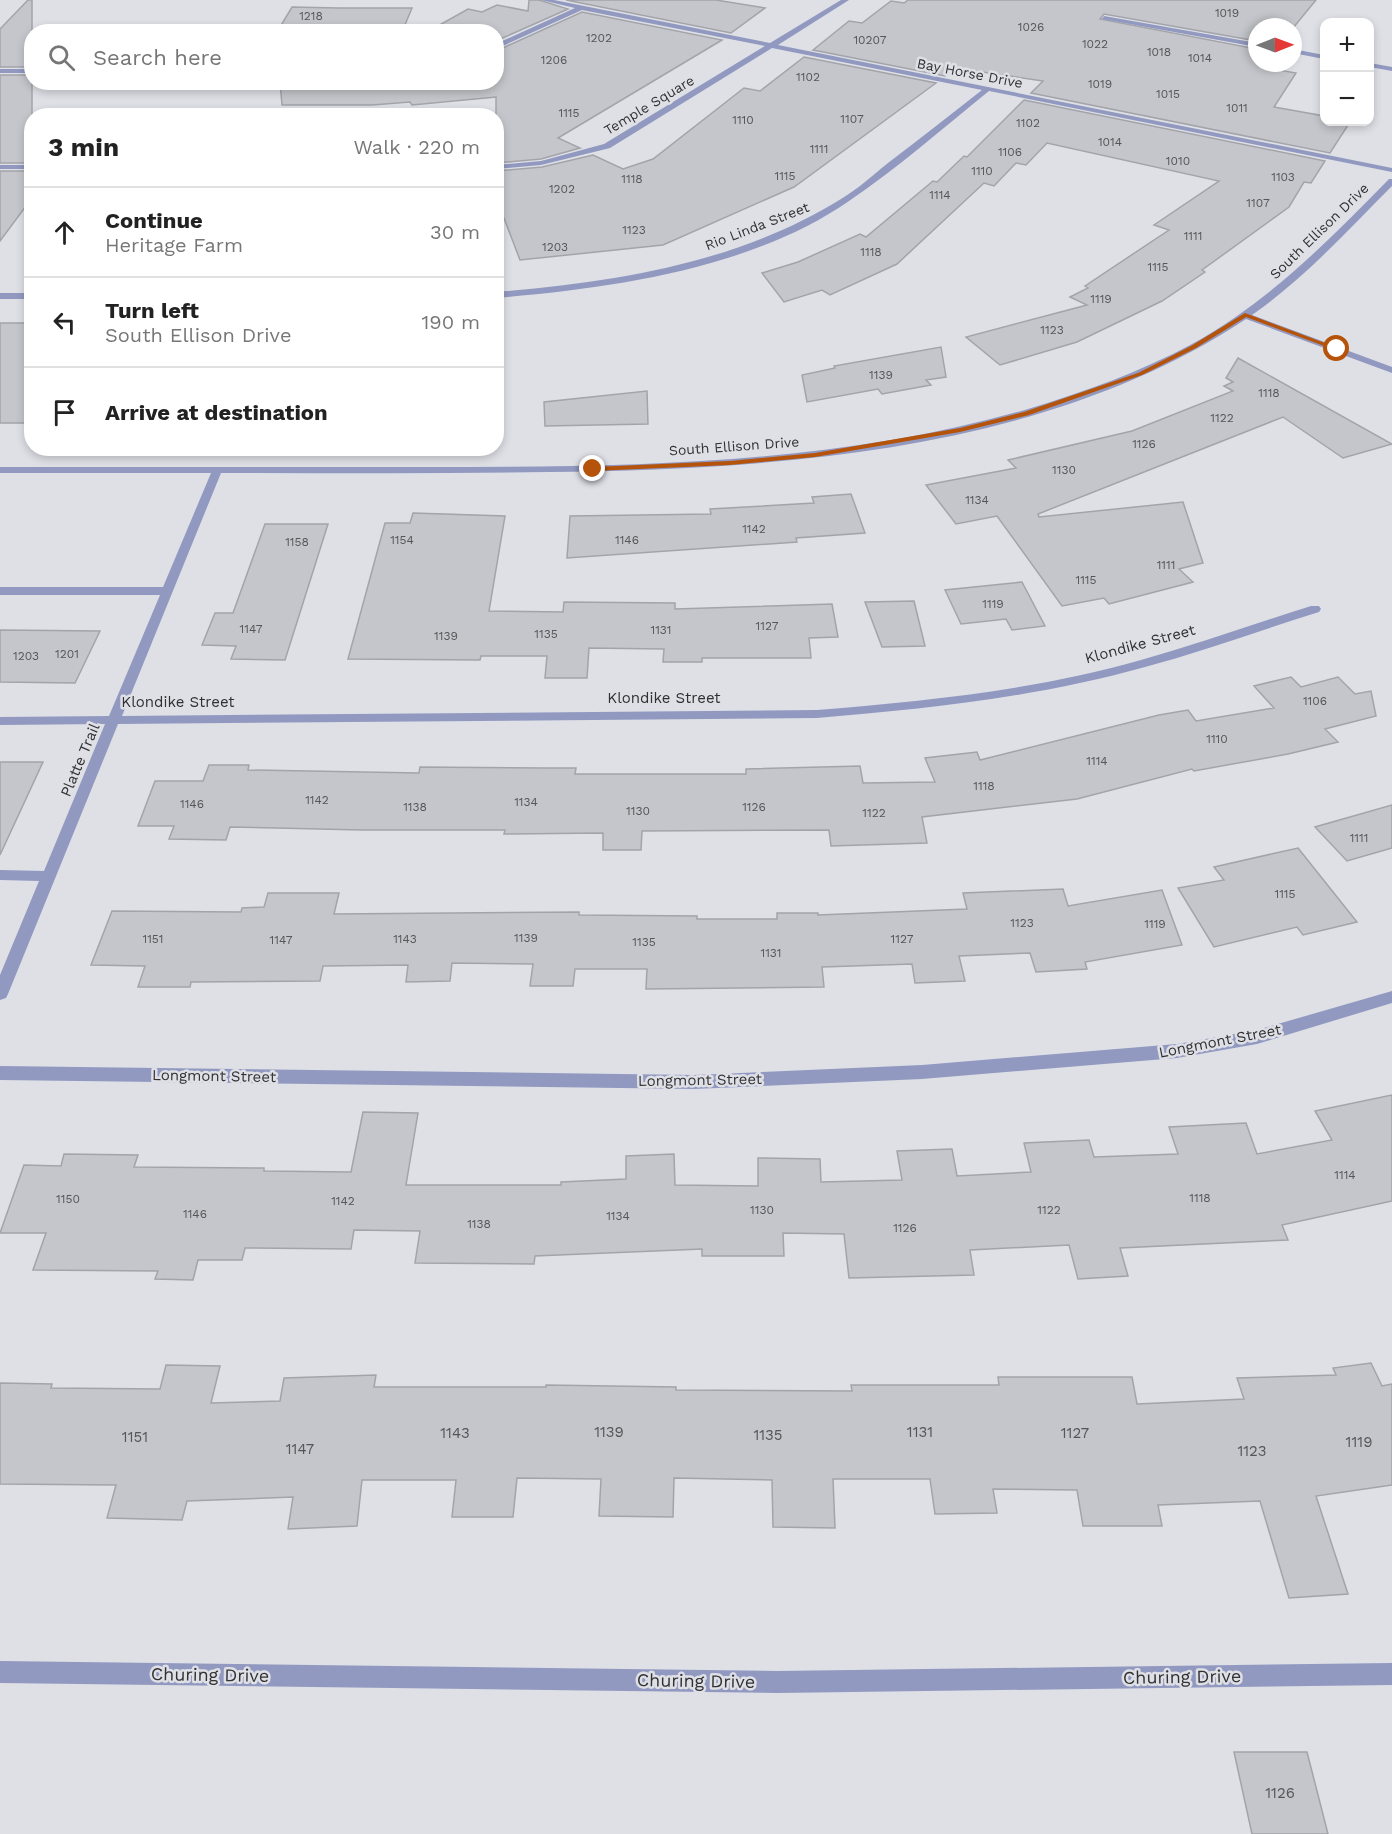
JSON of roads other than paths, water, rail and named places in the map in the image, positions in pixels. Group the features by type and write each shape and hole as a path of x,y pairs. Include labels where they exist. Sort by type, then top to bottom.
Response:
{"street":[{"name":"Bay Horse Drive","path":"544,0 1392,171"},
{"name":"Temple Square","path":"504,166 541,163 607,146 846,0"},
{"path":"504,43 580,8"},
{"path":"1104,18 1248,43"},
{"path":"1302,53 1320,56"},
{"path":"1374,66 1392,69"},
{"path":"0,71 24,71"},
{"name":"Rio Linda Street","path":"504,294 586,286 669,271 744,249 787,231 820,216 846,200 988,89"},
{"path":"0,167 24,167"},
{"name":"South Ellison Drive","path":"0,470 593,469 730,463 838,451 960,430 1026,414 1070,399 1140,374 1193,347 1245,315 1295,277 1392,181"},
{"path":"0,296 24,296"},
{"path":"1245,315 1392,370"},
{"name":"Platte Trail","path":"0,994 217,471"},
{"path":"0,591 167,591"},
{"name":"Klondike Street","path":"0,721 817,714 926,705 1019,691 1142,664 1315,609"},
{"path":"0,875 50,876"},
{"name":"Longmont Street","path":"0,1073 694,1082 921,1072 1177,1051 1257,1036 1392,997"},
{"name":"Churing Drive","path":"0,1672 777,1682 1392,1674"}]}
